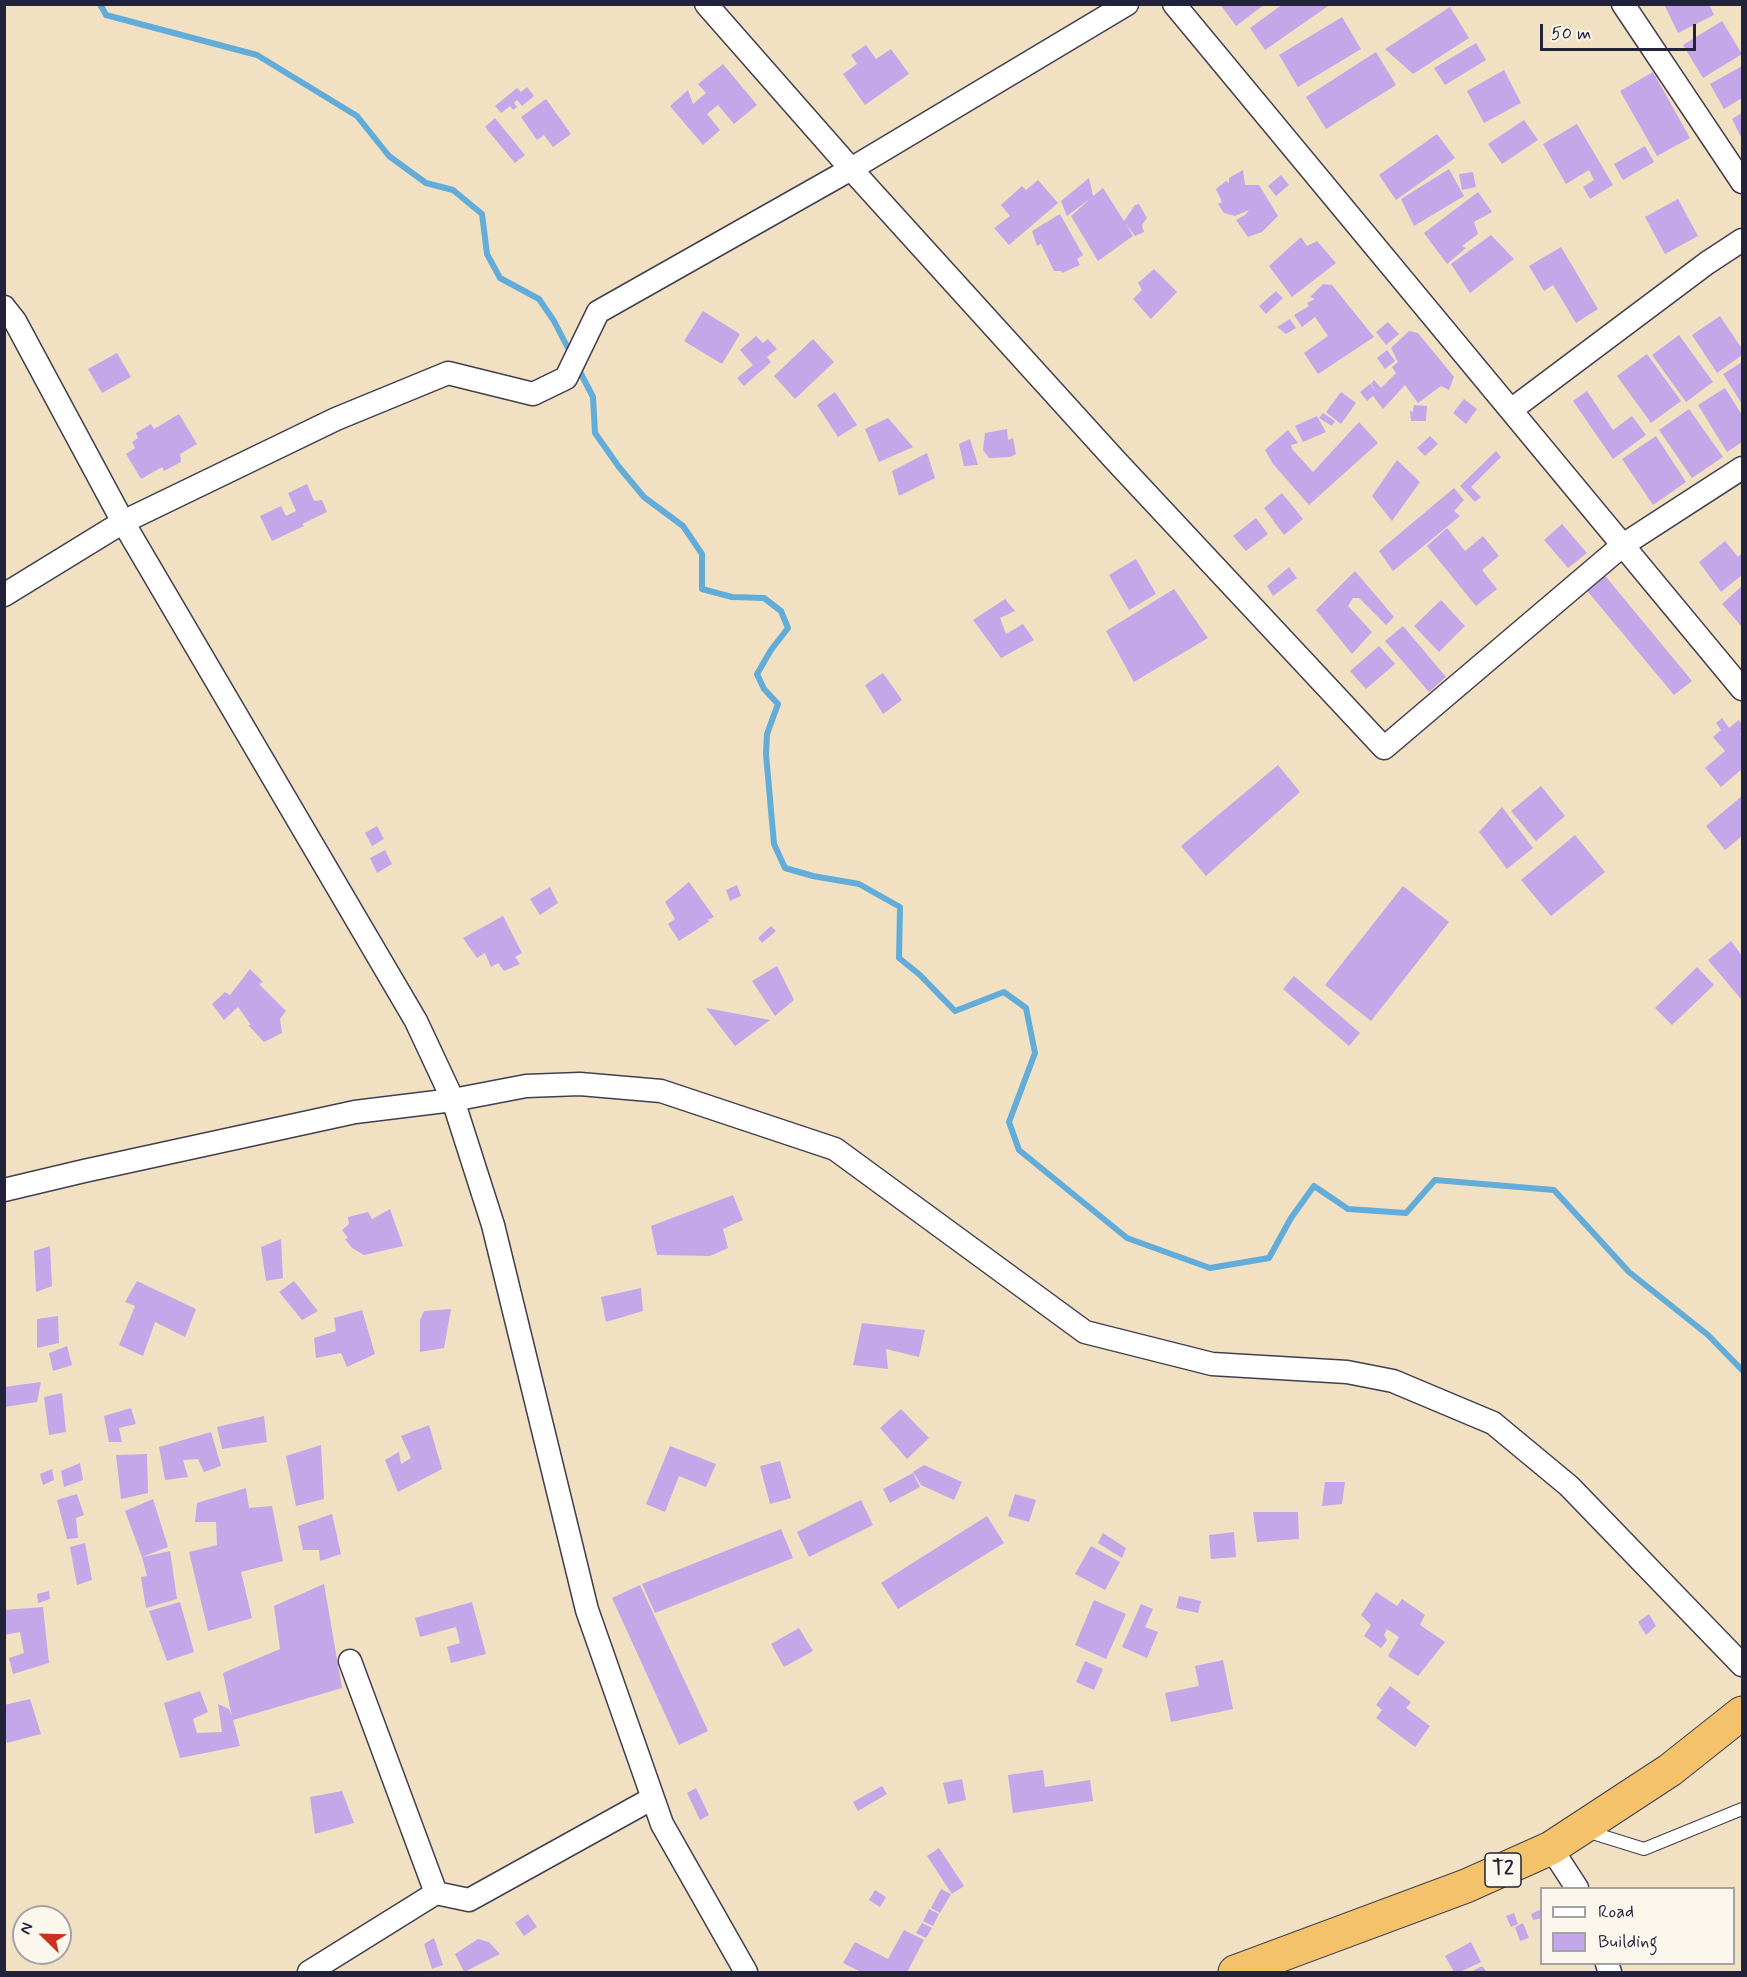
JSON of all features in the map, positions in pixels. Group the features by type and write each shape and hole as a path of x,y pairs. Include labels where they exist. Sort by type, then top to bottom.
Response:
{"highway":[{"name":"T2","path":"1235,1972 1466,1886 1551,1848 1582,1830 1670,1770 1743,1713"}],"street":[{"path":"706,4 851,169 1116,460 1384,748 1623,545 1743,468"},
{"path":"4,596 123,522 336,419 448,374 533,394 566,378 598,312 851,169 1126,4"},
{"path":"1174,4 1743,689"},
{"path":"1623,4 1743,182"},
{"path":"1511,410 1707,263 1743,240"},
{"path":"4,307 15,321 123,522 416,1021 453,1100 493,1225 588,1610 662,1824 746,1972"},
{"path":"4,1190 355,1112 453,1100 526,1086 580,1084 661,1091 835,1149 1085,1332 1212,1364 1347,1372 1393,1381 1493,1423 1569,1486 1743,1665"},
{"path":"350,1662 436,1893"},
{"path":"309,1972 436,1893 469,1900 652,1798"},
{"path":"1551,1848 1576,1887"}],"lane":[{"path":"1582,1830 1644,1849 1743,1809"}],"building":[{"path":"1220,4 1265,4 1236,26"},
{"path":"1283,4 1331,4 1265,50 1250,28"},
{"path":"1664,4 1709,4 1714,15 1678,33"},
{"path":"1450,7 1469,38 1413,74 1385,49"},
{"path":"1342,17 1361,49 1298,87 1279,55"},
{"path":"1722,21 1742,54 1703,78 1683,45"},
{"path":"1476,43 1486,60 1445,85 1434,68"},
{"path":"866,45 876,59 891,49 909,74 865,105 843,74 857,64 851,55"},
{"path":"1376,52 1396,85 1326,129 1306,97"},
{"path":"723,64 757,105 734,124 718,105 707,114 720,130 703,145 670,106 688,90 693,104 706,93 698,84"},
{"path":"1742,66 1742,98 1724,109 1710,84"},
{"path":"1504,70 1521,103 1484,123 1467,91"},
{"path":"1653,72 1690,138 1657,156 1620,91"},
{"path":"527,87 534,96 522,106 517,100 514,103 517,107 513,110 510,106 501,113 495,106 517,88 521,92"},
{"path":"546,99 571,134 553,147 544,135 537,140 521,117"},
{"path":"1742,113 1742,139 1732,119"},
{"path":"495,118 525,155 515,163 485,127"},
{"path":"1524,120 1538,140 1502,164 1488,144"},
{"path":"1577,124 1613,185 1590,199 1583,187 1594,180 1589,170 1566,184 1543,144"},
{"path":"1437,134 1455,158 1396,200 1379,175"},
{"path":"1645,146 1654,162 1623,180 1614,164"},
{"path":"1449,169 1464,196 1414,226 1401,199"},
{"path":"1243,170 1245,185 1259,185 1278,216 1262,232 1248,237 1236,220 1249,210 1235,216 1224,213 1218,204 1222,202 1216,189 1226,181 1229,183 1229,178"},
{"path":"1473,172 1476,187 1462,190 1459,174"},
{"path":"1281,175 1289,185 1276,196 1268,186"},
{"path":"1089,178 1093,196 1103,188 1124,221 1135,205 1139,204 1147,218 1142,225 1144,232 1135,236 1126,224 1133,236 1098,261 1071,216 1091,198 1067,216 1061,201"},
{"path":"1038,180 1058,203 1009,245 994,228 1010,216 1001,205 1022,186 1026,190"},
{"path":"1478,192 1492,212 1474,222 1478,234 1462,246 1466,248 1447,264 1424,233"},
{"path":"1678,199 1698,236 1665,254 1645,217"},
{"path":"1060,214 1083,255 1077,259 1080,265 1062,273 1054,271 1041,244 1037,246 1032,231"},
{"path":"1491,235 1514,259 1470,293 1451,264"},
{"path":"1301,237 1307,246 1317,241 1336,263 1292,297 1269,266"},
{"path":"1561,247 1598,309 1576,323 1553,285 1544,291 1529,266"},
{"path":"1154,269 1177,292 1151,319 1133,299 1142,290 1138,283"},
{"path":"1323,284 1332,285 1374,337 1318,374 1304,353 1328,336 1315,317 1302,327 1294,315 1309,306 1307,303 1315,299 1310,297"},
{"path":"1276,291 1283,298 1266,314 1259,306"},
{"path":"703,311 740,334 722,364 684,341"},
{"path":"1720,316 1742,349 1742,355 1717,373 1692,335"},
{"path":"1290,319 1296,328 1286,334 1277,327"},
{"path":"1388,322 1399,334 1386,345 1376,332"},
{"path":"1409,331 1418,333 1454,377 1449,390 1441,386 1418,403 1405,385 1383,409 1373,396 1367,401 1360,392 1370,384 1379,395 1371,384 1374,380 1381,388 1396,373 1392,367 1398,362 1391,348"},
{"path":"1679,335 1713,382 1686,402 1652,355"},
{"path":"756,336 763,343 768,339 777,349 767,357 771,362 744,386 737,378 753,365 740,350"},
{"path":"813,339 834,362 795,399 774,376"},
{"path":"1387,350 1395,361 1385,369 1377,358"},
{"path":"117,353 131,377 102,393 88,369"},
{"path":"1647,354 1681,401 1651,423 1617,376"},
{"path":"1742,362 1742,404 1723,374"},
{"path":"1725,388 1742,415 1742,442 1727,452 1698,405"},
{"path":"1587,391 1613,430 1632,416 1646,435 1613,459 1573,401"},
{"path":"835,392 857,425 838,437 817,405"},
{"path":"1341,392 1356,403 1341,424 1326,412"},
{"path":"1464,399 1477,409 1466,424 1453,413"},
{"path":"1414,405 1427,406 1426,421 1411,421 1410,411 1413,412"},
{"path":"1689,409 1723,457 1692,478 1659,430"},
{"path":"1323,413 1335,421 1332,426 1319,418"},
{"path":"179,414 197,444 180,454 181,462 164,471 162,467 141,479 126,454 135,448 132,442 138,438 136,433 151,424 154,429"},
{"path":"1317,416 1326,432 1303,442 1295,426"},
{"path":"888,418 913,447 879,462 865,429"},
{"path":"1359,422 1378,443 1309,505 1273,464 1265,450 1288,430 1298,443 1291,445 1292,449 1313,472"},
{"path":"1007,429 1008,440 1013,438 1016,454 1010,457 989,458 983,450 985,433"},
{"path":"1430,436 1438,444 1425,456 1417,448"},
{"path":"1656,436 1686,482 1653,505 1622,459"},
{"path":"970,439 978,465 964,466 959,444"},
{"path":"1496,451 1501,457 1471,487 1481,497 1475,502 1460,486"},
{"path":"927,453 935,478 899,496 892,471"},
{"path":"1397,460 1420,482 1392,521 1372,496"},
{"path":"307,484 314,501 322,500 327,512 272,541 260,516 281,506 286,516 296,511 288,493"},
{"path":"1454,488 1464,500 1454,511 1460,516 1393,571 1379,551"},
{"path":"1282,493 1303,519 1284,535 1264,508"},
{"path":"1256,518 1268,534 1246,551 1233,536"},
{"path":"1562,524 1587,553 1568,568 1544,540"},
{"path":"1447,528 1465,551 1483,536 1499,556 1482,570 1497,589 1476,606 1427,546"},
{"path":"1725,541 1738,557 1742,553 1742,575 1721,592 1699,562"},
{"path":"1136,559 1156,594 1129,610 1109,575"},
{"path":"1289,567 1297,578 1273,596 1267,586"},
{"path":"1355,571 1394,617 1386,625 1359,598 1353,598 1348,606 1372,632 1352,654 1316,610"},
{"path":"1602,572 1692,681 1674,695 1584,587"},
{"path":"1742,586 1742,627 1722,604"},
{"path":"1174,589 1208,638 1134,682 1106,631"},
{"path":"1005,599 1015,611 1000,618 1006,634 1023,624 1034,640 1001,658 973,620"},
{"path":"1441,600 1465,626 1439,652 1414,626"},
{"path":"1403,626 1446,677 1429,692 1385,641"},
{"path":"1379,646 1395,664 1366,689 1350,671"},
{"path":"883,673 902,700 883,714 865,685"},
{"path":"1722,718 1729,728 1739,720 1742,724 1740,734 1742,769 1721,787 1705,768 1725,751 1713,737 1721,730 1716,723"},
{"path":"1278,765 1300,792 1206,876 1181,846"},
{"path":"1541,786 1565,816 1536,841 1511,811"},
{"path":"1742,796 1742,836 1725,850 1706,826"},
{"path":"1502,807 1533,848 1507,869 1479,832"},
{"path":"377,826 384,839 372,846 365,833"},
{"path":"1575,835 1605,872 1551,916 1521,880"},
{"path":"385,850 392,864 377,873 370,858"},
{"path":"689,882 714,917 679,941 668,924 675,919 665,902"},
{"path":"737,885 741,896 730,901 726,890"},
{"path":"1403,886 1449,922 1371,1021 1325,985"},
{"path":"550,887 558,903 540,915 530,899"},
{"path":"503,916 522,953 515,957 520,964 504,971 498,963 491,967 485,953 477,958 463,938"},
{"path":"771,926 776,931 762,943 758,938"},
{"path":"1731,941 1742,956 1741,999 1708,960"},
{"path":"777,966 794,1000 775,1016 752,981"},
{"path":"1697,967 1714,985 1672,1025 1655,1008"},
{"path":"250,969 263,982 259,984 286,1011 280,1019 282,1033 264,1042 248,1025 251,1025 238,1007 224,1020 212,1004 225,992 230,995"},
{"path":"1294,976 1360,1033 1349,1046 1283,989"},
{"path":"706,1008 770,1020 735,1046"},
{"path":"733,1195 743,1220 723,1229 728,1248 710,1256 657,1255 651,1226"},
{"path":"390,1209 403,1246 364,1255 352,1248 342,1230 349,1224 348,1217 368,1212 372,1219"},
{"path":"281,1239 283,1278 266,1281 261,1247"},
{"path":"50,1246 52,1286 36,1292 34,1251"},
{"path":"137,1281 196,1309 185,1337 155,1322 143,1356 119,1345 135,1306 125,1302"},
{"path":"294,1281 318,1311 302,1320 279,1292"},
{"path":"641,1288 643,1311 606,1322 601,1297"},
{"path":"451,1309 444,1348 420,1352 420,1320 424,1311"},
{"path":"362,1310 375,1354 347,1367 341,1353 316,1358 314,1338 336,1331 334,1318"},
{"path":"58,1316 59,1343 37,1348 37,1319"},
{"path":"862,1323 925,1330 919,1357 886,1349 888,1369 853,1365"},
{"path":"67,1346 72,1365 53,1371 49,1353"},
{"path":"41,1382 37,1402 4,1407 4,1387"},
{"path":"62,1393 66,1432 49,1435 44,1397"},
{"path":"131,1408 136,1424 119,1428 122,1442 109,1442 104,1416"},
{"path":"901,1409 929,1438 907,1459 880,1428"},
{"path":"264,1416 267,1442 222,1449 217,1427"},
{"path":"429,1425 442,1469 398,1492 385,1460 399,1452 401,1464 411,1458 401,1436"},
{"path":"211,1432 221,1466 204,1472 198,1459 183,1460 188,1477 165,1480 159,1447"},
{"path":"321,1445 324,1499 296,1506 286,1456"},
{"path":"670,1446 716,1464 706,1487 679,1476 665,1512 646,1504"},
{"path":"147,1454 148,1493 121,1499 116,1455"},
{"path":"780,1461 791,1498 770,1504 760,1466"},
{"path":"80,1463 83,1480 64,1487 61,1471"},
{"path":"924,1465 962,1482 954,1500 921,1485 913,1472"},
{"path":"52,1469 54,1480 43,1485 40,1474"},
{"path":"913,1473 920,1487 890,1503 883,1489"},
{"path":"1325,1482 1345,1482 1342,1504 1322,1506"},
{"path":"246,1488 249,1508 272,1506 283,1561 241,1572 252,1618 208,1631 189,1552 217,1545 216,1522 195,1522 197,1503"},
{"path":"77,1494 84,1515 76,1518 78,1538 67,1539 57,1500"},
{"path":"1015,1494 1036,1500 1029,1522 1008,1516"},
{"path":"153,1499 168,1547 142,1557 125,1511"},
{"path":"861,1500 873,1525 809,1557 797,1532"},
{"path":"1253,1512 1298,1512 1299,1539 1257,1542"},
{"path":"332,1514 341,1554 320,1561 319,1550 303,1550 298,1526"},
{"path":"987,1516 1004,1543 898,1609 881,1583"},
{"path":"781,1529 793,1558 655,1613 642,1584"},
{"path":"1234,1532 1236,1557 1211,1559 1209,1535"},
{"path":"1103,1533 1126,1548 1122,1558 1098,1543"},
{"path":"85,1543 92,1580 77,1585 70,1547"},
{"path":"1091,1546 1120,1562 1105,1590 1075,1574"},
{"path":"170,1551 177,1599 146,1608 141,1577 147,1576 142,1557"},
{"path":"324,1584 342,1688 233,1720 240,1746 180,1758 164,1703 200,1691 208,1712 193,1719 197,1733 222,1732 218,1704 229,1709 232,1717 223,1673 280,1649 274,1606"},
{"path":"640,1585 708,1731 679,1745 612,1598"},
{"path":"49,1591 50,1599 38,1603 37,1594"},
{"path":"1376,1592 1397,1606 1402,1599 1425,1615 1420,1625 1445,1642 1418,1676 1388,1656 1399,1637 1387,1629 1384,1635 1387,1640 1381,1648 1364,1636 1371,1625 1361,1615"},
{"path":"1179,1596 1201,1601 1198,1613 1176,1608"},
{"path":"1094,1600 1126,1614 1106,1659 1075,1645"},
{"path":"180,1602 194,1652 167,1661 149,1611"},
{"path":"472,1602 486,1654 451,1663 447,1647 460,1643 456,1627 420,1637 415,1618"},
{"path":"1141,1604 1153,1609 1145,1627 1158,1632 1147,1658 1122,1647"},
{"path":"43,1607 49,1663 13,1674 9,1658 24,1653 20,1632 4,1635 4,1610"},
{"path":"1649,1614 1656,1626 1646,1635 1638,1622"},
{"path":"799,1628 813,1651 784,1667 771,1644"},
{"path":"1223,1660 1233,1709 1171,1722 1165,1693 1199,1686 1195,1666"},
{"path":"1085,1661 1103,1669 1094,1690 1076,1682"},
{"path":"1390,1686 1411,1702 1406,1708 1430,1726 1415,1747 1376,1718 1382,1710 1376,1705"},
{"path":"30,1699 41,1734 7,1743 4,1730 4,1705"},
{"path":"1043,1770 1045,1787 1090,1780 1093,1801 1013,1813 1008,1775"},
{"path":"962,1779 966,1800 948,1804 943,1783"},
{"path":"882,1786 887,1794 858,1811 853,1802"},
{"path":"696,1788 709,1815 700,1820 687,1793"},
{"path":"342,1791 354,1823 315,1834 310,1797"},
{"path":"939,1848 964,1886 952,1894 927,1856"},
{"path":"941,1889 951,1894 940,1913 931,1908"},
{"path":"875,1890 886,1897 880,1907 869,1900"},
{"path":"929,1909 939,1914 933,1926 923,1921"},
{"path":"1540,1910 1540,1918 1533,1920 1531,1914"},
{"path":"1514,1913 1518,1924 1511,1927 1506,1916"},
{"path":"528,1914 537,1927 524,1936 515,1923"},
{"path":"922,1923 932,1928 926,1938 916,1933"},
{"path":"1523,1923 1529,1938 1520,1941 1515,1927"},
{"path":"904,1930 924,1940 907,1972 861,1972 843,1963 855,1942 888,1959"},
{"path":"434,1938 443,1965 432,1969 424,1944"},
{"path":"478,1939 489,1942 500,1954 464,1972 455,1954"},
{"path":"1471,1942 1481,1962 1460,1972 1454,1972 1445,1956"},
{"path":"1482,1966 1487,1972 1471,1972"}],"waterway":[{"path":"100,4 106,15 257,55 357,116 389,156 426,183 453,190 482,214 487,254 500,278 539,299 554,321 571,354"},
{"path":"577,366 593,397 595,433 644,497 683,526 702,554 702,589 732,597 764,598 781,611 788,628 771,650 757,674 764,689 778,704 767,734 766,754 774,844 785,868 813,876 859,884 900,907 899,958 920,975 955,1011 1004,992 1026,1008 1035,1053 1009,1122 1019,1150 1127,1238 1210,1268 1269,1258 1291,1218 1314,1186 1348,1209 1406,1213 1435,1180 1554,1190 1629,1272 1708,1335 1742,1370"}]}
